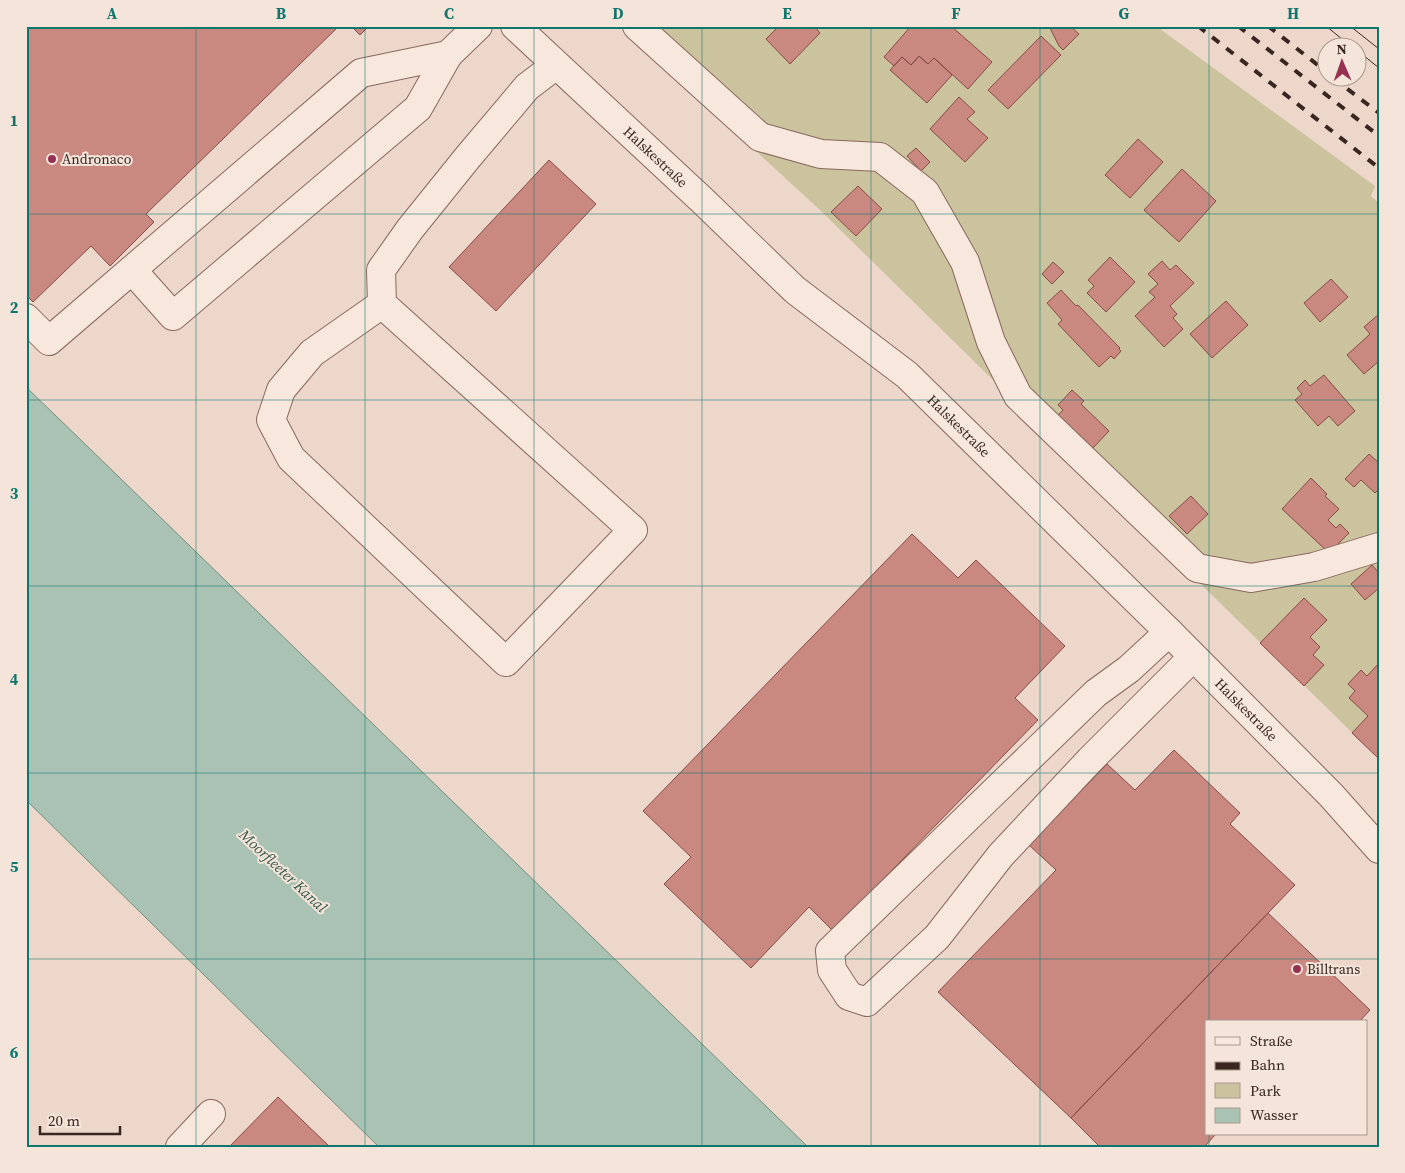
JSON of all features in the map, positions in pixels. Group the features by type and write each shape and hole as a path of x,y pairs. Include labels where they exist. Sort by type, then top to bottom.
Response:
{"street":[{"path":"132,270 173,316 418,108 448,54 478,26"},
{"name":"Halskestraße","path":"515,26 703,201 795,290 907,375 1169,632 1331,796 1379,849"},
{"path":"637,26 760,138 821,154 880,157 925,192 966,262 991,342 1018,396 1197,568 1251,578 1314,567 1379,547"},
{"path":"26,318 49,341 361,73 448,54"},
{"path":"382,304 312,353 281,390 271,420 291,458 506,662 633,530 382,304 381,270 410,229 527,87 556,65"},
{"path":"1169,632 1129,669 1096,693 830,951 832,970 849,996 867,1002 937,937 1001,855 1090,760 1193,657"},
{"path":"180,1147 211,1114"}],"green space":[{"path":"620,26 1156,26 1375,186 1371,196 1379,203 1379,759 820,210"}],"water":[{"name":"Moorfleeter Kanal","path":"26,387 808,1147 379,1147 26,800"}],"building":[{"path":"31,26 339,26 146,214 154,222 110,266 91,246 33,302 26,295 26,30"},
{"path":"351,26 369,26 360,35"},
{"path":"779,26 814,26 820,33 790,64 766,39"},
{"path":"911,26 951,26 992,62 968,89 934,58 928,64 919,56 911,65 902,57 894,66 884,57"},
{"path":"1051,26 1070,26 1079,34 1063,50 1050,28"},
{"path":"1041,36 1061,55 1008,109 988,90"},
{"path":"919,56 928,64 934,58 952,75 927,103 890,70 902,57 911,65"},
{"path":"959,97 975,112 967,119 988,138 965,162 930,129"},
{"path":"1138,139 1163,162 1130,198 1105,175"},
{"path":"916,148 930,162 921,171 907,156"},
{"path":"549,160 596,204 496,311 449,267"},
{"path":"1182,169 1216,201 1179,242 1144,210"},
{"path":"858,186 882,209 856,236 831,212"},
{"path":"1110,257 1135,282 1106,312 1087,293 1094,286 1088,280"},
{"path":"1162,261 1170,270 1176,265 1194,283 1170,306 1177,314 1173,318 1183,329 1164,347 1135,316 1155,297 1149,292 1158,284 1148,274"},
{"path":"1053,262 1064,272 1052,284 1042,274"},
{"path":"1331,279 1348,297 1320,322 1304,303"},
{"path":"1061,290 1120,348 1121,351 1114,359 1111,356 1099,367 1058,324 1062,320 1047,303"},
{"path":"1226,301 1248,325 1212,358 1190,334"},
{"path":"1379,314 1379,361 1364,374 1347,355 1370,334 1364,327"},
{"path":"1324,375 1355,411 1338,426 1329,416 1318,426 1295,400 1302,394 1297,388 1305,380 1310,386"},
{"path":"1072,390 1084,401 1081,404 1109,431 1093,448 1058,415 1063,410 1058,405"},
{"path":"1369,454 1379,463 1379,489 1375,493 1361,480 1354,487 1345,479"},
{"path":"1311,478 1327,494 1325,496 1339,509 1328,520 1336,528 1340,524 1349,533 1329,553 1282,509"},
{"path":"1191,496 1208,514 1187,534 1169,516"},
{"path":"912,534 958,578 976,560 1065,646 1015,698 1038,720 833,931 809,907 751,968 664,884 691,857 643,811"},
{"path":"1372,565 1379,573 1379,588 1365,600 1351,584"},
{"path":"1304,598 1327,620 1310,637 1320,647 1313,655 1324,665 1304,686 1260,643"},
{"path":"1379,663 1379,759 1352,733 1368,716 1349,698 1355,691 1348,684 1361,670 1367,676"},
{"path":"1174,750 1240,813 1230,824 1295,885 1071,1118 938,992 1056,870 1029,845 1107,764 1135,790"},
{"path":"1268,913 1370,1010 1361,1020 1205,1020 1205,1136 1214,1136 1204,1147 1100,1147 1071,1118"},
{"path":"278,1097 330,1147 229,1147"}],"tram line":[{"path":"1326,26 1341,38"},
{"path":"1350,26 1379,49"},
{"path":"1368,59 1379,68"}],"railway":[{"path":"1198,26 1379,168"},
{"path":"1238,26 1379,136"},
{"path":"1268,26 1318,65"},
{"path":"1346,88 1379,113"}],"place":[{"name":"Andronaco","path":"52,159"},
{"name":"Billtrans","path":"1297,969"}]}
